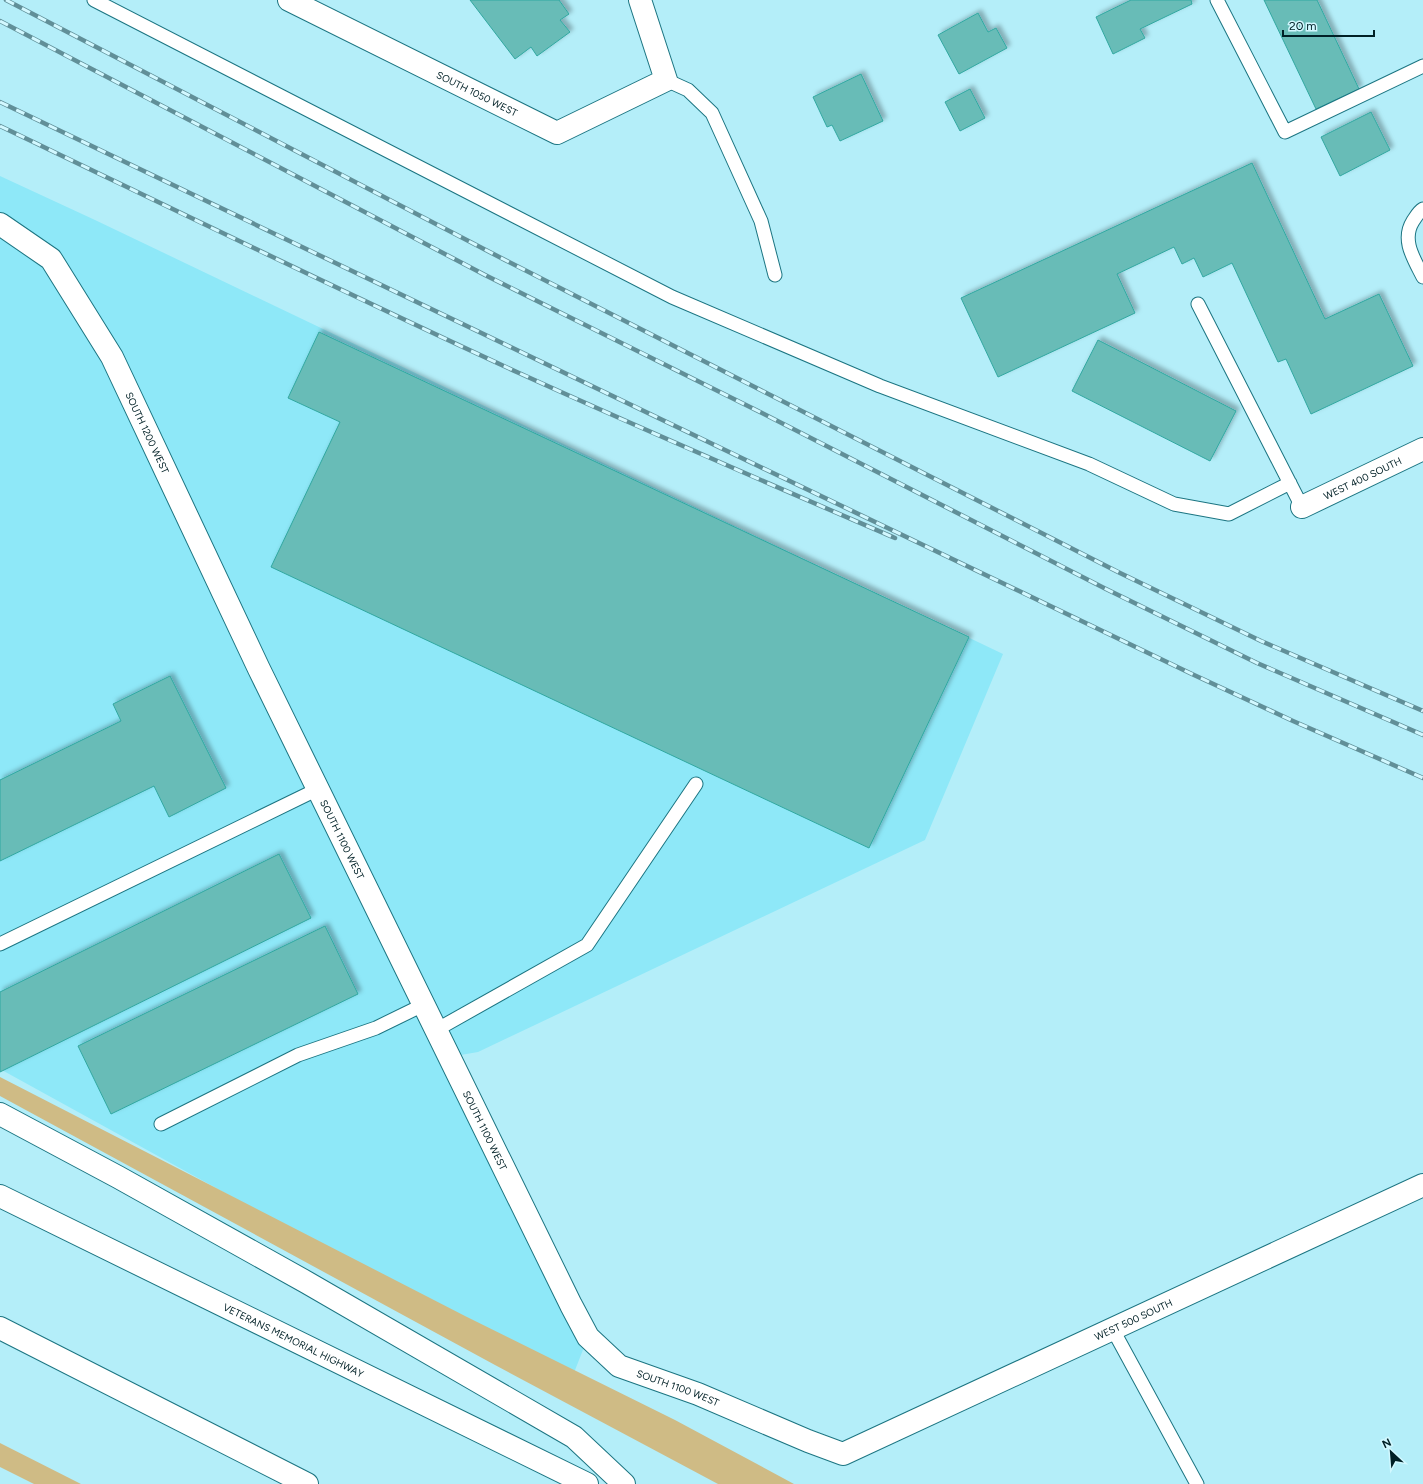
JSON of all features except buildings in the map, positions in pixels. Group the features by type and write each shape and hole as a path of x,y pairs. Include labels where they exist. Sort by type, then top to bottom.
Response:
{"main road":[{"name":"SOUTH 1050 WEST","path":"289,0 557,133 666,80"},
{"path":"640,0 666,80"},
{"name":"SOUTH 1200 WEST","path":"0,224 51,259 112,357 259,669"},
{"name":"WEST 400 SOUTH","path":"1302,507 1423,449"},
{"name":"SOUTH 1100 WEST","path":"259,669 570,1304 588,1337 619,1366 698,1394 808,1441 843,1454"},
{"path":"0,1114 118,1177 306,1282 574,1437 624,1484"},
{"name":"WEST 500 SOUTH","path":"843,1454 1423,1185"},
{"name":"VETERANS MEMORIAL HIGHWAY","path":"0,1196 587,1484"},
{"path":"0,1328 307,1484"}],"lane":[{"path":"94,0 672,297 880,386 1089,464 1174,504 1229,514 1290,483"},
{"path":"1218,0 1285,132 1423,66"},
{"path":"666,80 688,90 712,113 761,221 775,275"},
{"path":"1423,209 1420,211 1409,228 1408,246 1423,277"},
{"path":"1198,304 1302,507"},
{"path":"436,1030 587,945 696,784"},
{"path":"0,944 318,789"},
{"path":"161,1124 298,1055 376,1028 423,1005"},
{"path":"1112,1328 1197,1484"}],"shaded area":[{"path":"0,176 1003,654 925,840 478,1052 449,1057 588,1337 570,1383 0,1069"},
{"path":"0,1077 465,1316 675,1420 794,1484 718,1484 495,1365 0,1096"},
{"path":"0,1443 81,1484 34,1484 0,1467"}],"railway":[{"path":"6,0 505,260 1120,573 1261,641 1423,711"},
{"path":"0,21 485,275 758,411 1106,589 1257,663 1423,735"},
{"path":"0,102 1194,675 1293,721 1423,778"},
{"path":"0,126 324,282 519,373 895,538"}]}
